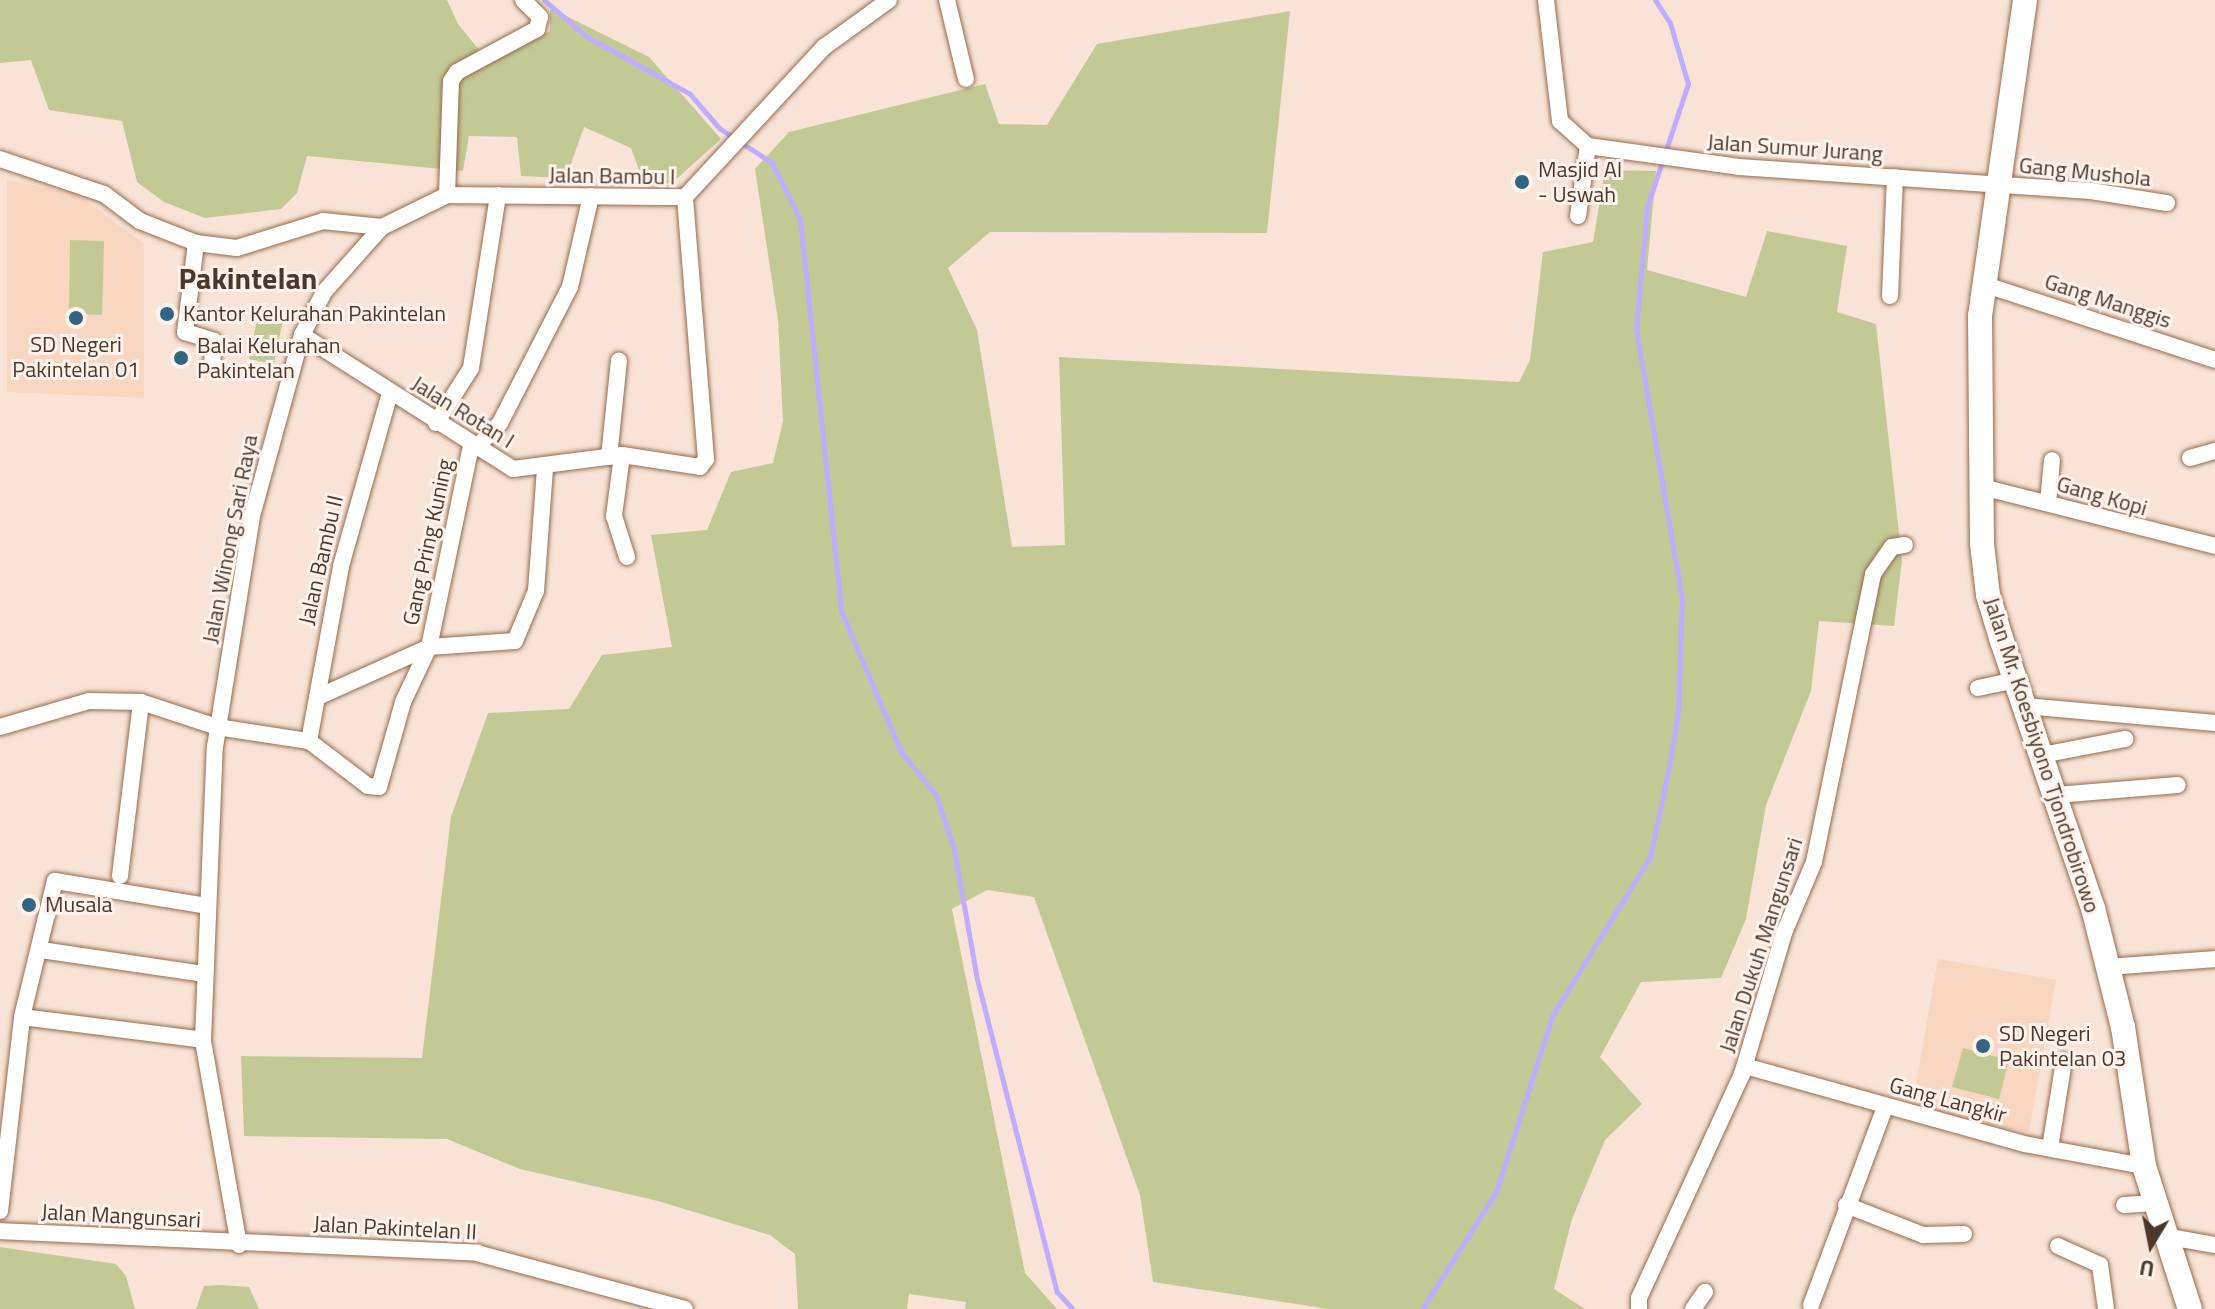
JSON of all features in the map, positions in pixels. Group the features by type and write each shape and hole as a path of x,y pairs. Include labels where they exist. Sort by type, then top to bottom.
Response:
{"main road":[{"name":"Jalan Mr. Koesbiyono Tjondrobirowo","path":"2025,0 1980,316 1978,486 1988,595 2056,795 2109,967 2144,1166 2190,1309"}],"street":[{"path":"447,195 451,81 457,72 537,29 540,17 523,0"},
{"path":"685,197 824,47 889,0"},
{"path":"947,0 966,79"},
{"path":"1546,0 1560,121 1588,146 1578,216"},
{"name":"Jalan Sumur Jurang","path":"1588,146 1690,162 2000,186"},
{"path":"0,159 104,194 140,221 196,243 237,248 323,221 382,227"},
{"path":"1890,296 1895,177"},
{"name":"Gang Mushola","path":"2000,186 2167,203"},
{"name":"Jalan Bambu I","path":"382,227 447,195 685,197 706,459"},
{"path":"436,423 471,368 498,195"},
{"path":"473,448 500,423 570,287 591,196"},
{"name":"Jalan Winong Sari Raya","path":"239,1245 203,1040 203,974 217,727 252,516 302,335 324,292 382,227"},
{"path":"196,243 185,332 214,341 212,363"},
{"name":"Gang Manggis","path":"1986,285 2215,360"},
{"name":"Jalan Rotan I","path":"302,335 473,448 513,469 615,456 700,467 706,459"},
{"path":"619,361 614,516 627,557"},
{"name":"Jalan Bambu II","path":"309,741 341,566 390,393"},
{"name":"Gang Pring Kuning","path":"429,647 473,448"},
{"path":"2190,458 2215,451"},
{"path":"2048,503 2052,460"},
{"path":"318,697 429,647 515,641 536,591 545,467"},
{"name":"Gang Kopi","path":"1978,486 2215,546"},
{"name":"Jalan Dukuh Mangunsari","path":"1639,1309 1639,1298 1745,1066 1784,933 1814,862 1873,574 1892,547 1905,545"},
{"path":"0,727 89,701 141,702 217,727 309,741 368,786 379,787 403,702 429,647"},
{"path":"1978,688 2016,680"},
{"path":"120,876 141,702"},
{"path":"2025,706 2215,723"},
{"path":"2042,755 2125,739"},
{"path":"2056,795 2178,785"},
{"path":"0,1211 22,1017 41,950 55,881 208,906"},
{"path":"41,950 203,974"},
{"path":"2109,967 2215,959"},
{"path":"22,1017 203,1040"},
{"path":"2050,1148 2064,1061"},
{"name":"Gang Langkir","path":"1745,1066 1885,1107 2050,1148 2144,1166"},
{"path":"1814,1308 1846,1205 1885,1107"},
{"path":"2124,1205 2154,1203"},
{"path":"1846,1205 1915,1233 1964,1234"},
{"name":"Jalan Mangunsari","path":"0,1231 239,1245"},
{"path":"2164,1236 2215,1245"},
{"name":"Jalan Pakintelan II","path":"239,1245 477,1253 641,1303 685,1309"},
{"path":"2058,1246 2100,1265 2106,1309"},
{"path":"1693,1309 1705,1292"}],"shaded area":[{"name":"SD Negeri Pakintelan 01","path":"7,180 77,194 144,244 144,398 7,392"},
{"name":"SD Negeri Pakintelan 03","path":"1938,959 2056,980 2029,1132 1911,1112"}],"green space":[{"path":"0,0 447,0 458,24 489,62 550,31 550,8 649,57 721,139 671,184 642,178 631,148 584,127 566,178 521,176 517,137 469,136 463,171 307,156 297,193 281,209 205,218 164,202 137,182 122,121 49,110 31,60 0,63"},
{"path":"1290,11 1267,233 990,232 948,268 977,330 1012,547 1065,545 1059,357 1519,382 1530,360 1543,252 1593,242 1605,170 1656,171 1647,270 1746,297 1767,231 1847,246 1837,312 1876,324 1902,561 1894,626 1819,621 1811,691 1766,805 1746,919 1721,978 1641,982 1600,1057 1642,1104 1605,1140 1572,1219 1554,1289 1585,1309 1329,1309 1153,1282 1140,1195 1034,897 987,890 952,909 1025,1273 1057,1309 965,1309 966,1302 909,1294 907,1309 798,1309 795,1254 770,1235 658,1201 520,1169 447,1139 244,1136 241,1056 422,1058 451,817 488,713 569,709 602,655 672,647 651,535 707,530 731,472 773,463 783,421 778,320 755,169 789,132 985,84 999,124 1047,125 1097,44"},
{"path":"70,240 104,241 102,315 69,314"},
{"path":"258,315 283,320 274,364 249,359"},
{"path":"1963,1048 2009,1060 1999,1099 1952,1087"},
{"path":"0,1247 116,1264 126,1276 135,1309 0,1309"},
{"path":"204,1286 249,1287 259,1309 196,1309"}],"waterway":[{"path":"544,0 586,36 690,94 719,128 772,163 800,219 841,611 901,752 936,795 954,849 977,979 1057,1292 1073,1309"},
{"path":"1422,1309 1496,1192 1552,1016 1650,857 1669,767 1678,712 1682,599 1636,329 1647,207 1688,84 1670,23 1655,0"}],"place":[{"name":"Masjid Al - Uswah","path":"1522,182"},
{"name":"Kantor Kelurahan Pakintelan","path":"167,314"},
{"name":"SD Negeri Pakintelan 01","path":"76,318"},
{"name":"Balai Kelurahan Pakintelan","path":"181,358"},
{"name":"Musala","path":"29,905"},
{"name":"SD Negeri Pakintelan 03","path":"1983,1046"}],"district":[{"name":"Pakintelan","path":"248,278"}]}
